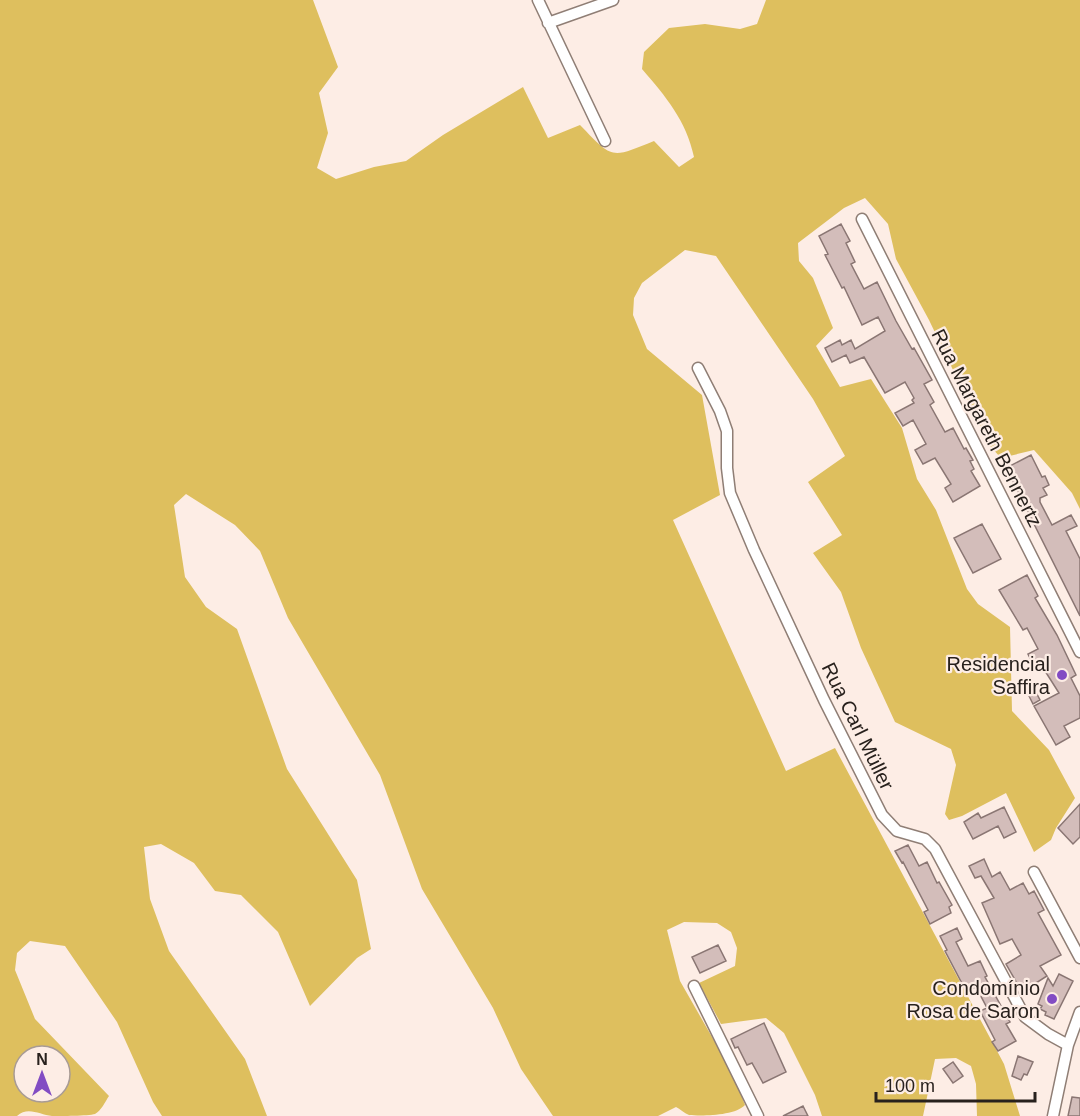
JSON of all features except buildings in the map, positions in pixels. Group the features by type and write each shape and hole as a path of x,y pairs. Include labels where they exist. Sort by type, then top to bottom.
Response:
{"street":[{"path":"538,0 605,141"},
{"path":"548,23 612,0"},
{"name":"Rua Margareth Bennertz","path":"862,219 1080,652"},
{"name":"Rua Carl Müller","path":"698,368 727,430 727,468 730,493 824,700 882,815 897,831 925,840 935,849 1025,1017 1068,1045"},
{"path":"1034,872 1080,958"},
{"path":"694,986 758,1116"},
{"path":"1053,1116 1068,1045 1080,1012"}],"shaded area":[{"path":"0,0 313,0 338,67 319,93 328,133 317,168 336,179 374,167 406,161 443,135 523,87 548,138 580,125 606,150 613,152 629,151 654,141 679,167 694,157 680,120 642,69 644,52 669,28 705,24 740,29 757,24 766,0 1080,0 1080,509 1072,493 1034,450 1001,458 989,445 929,320 896,259 888,224 865,198 844,208 798,243 799,261 813,278 833,328 816,346 840,387 871,379 902,428 917,479 936,510 967,589 978,604 1010,627 1012,711 1049,750 1075,798 1051,840 1034,852 1006,793 962,816 949,820 945,814 956,765 951,749 895,722 861,648 841,592 813,553 842,535 808,482 845,456 813,399 716,256 685,250 642,283 634,298 633,315 647,349 702,395 720,495 673,520 786,771 835,748 1004,1064 1020,1116 977,1116 976,1084 971,1066 956,1058 935,1059 923,1116 822,1116 815,1095 784,1033 766,1018 721,1024 699,983 735,966 737,948 731,932 717,923 684,922 667,930 680,981 732,1072 745,1105 734,1111 710,1115 689,1115 676,1107 658,1116 553,1116 521,1069 493,1008 422,889 380,775 288,618 260,551 235,525 186,494 174,505 185,577 206,607 237,629 287,769 357,880 371,949 357,958 310,1006 278,932 241,895 215,891 194,863 161,844 144,847 150,899 169,951 245,1059 267,1116 162,1116 153,1102 117,1022 65,946 30,941 17,953 15,970 35,1019 59,1044 12,1044 12,1104 72,1104 72,1058 109,1096 99,1111 92,1115 52,1116 30,1111 17,1116 0,1116"}],"place":[{"name":"Residencial Saffira","path":"1062,675"},
{"name":"Condomínio Rosa de Saron","path":"1052,999"}]}
